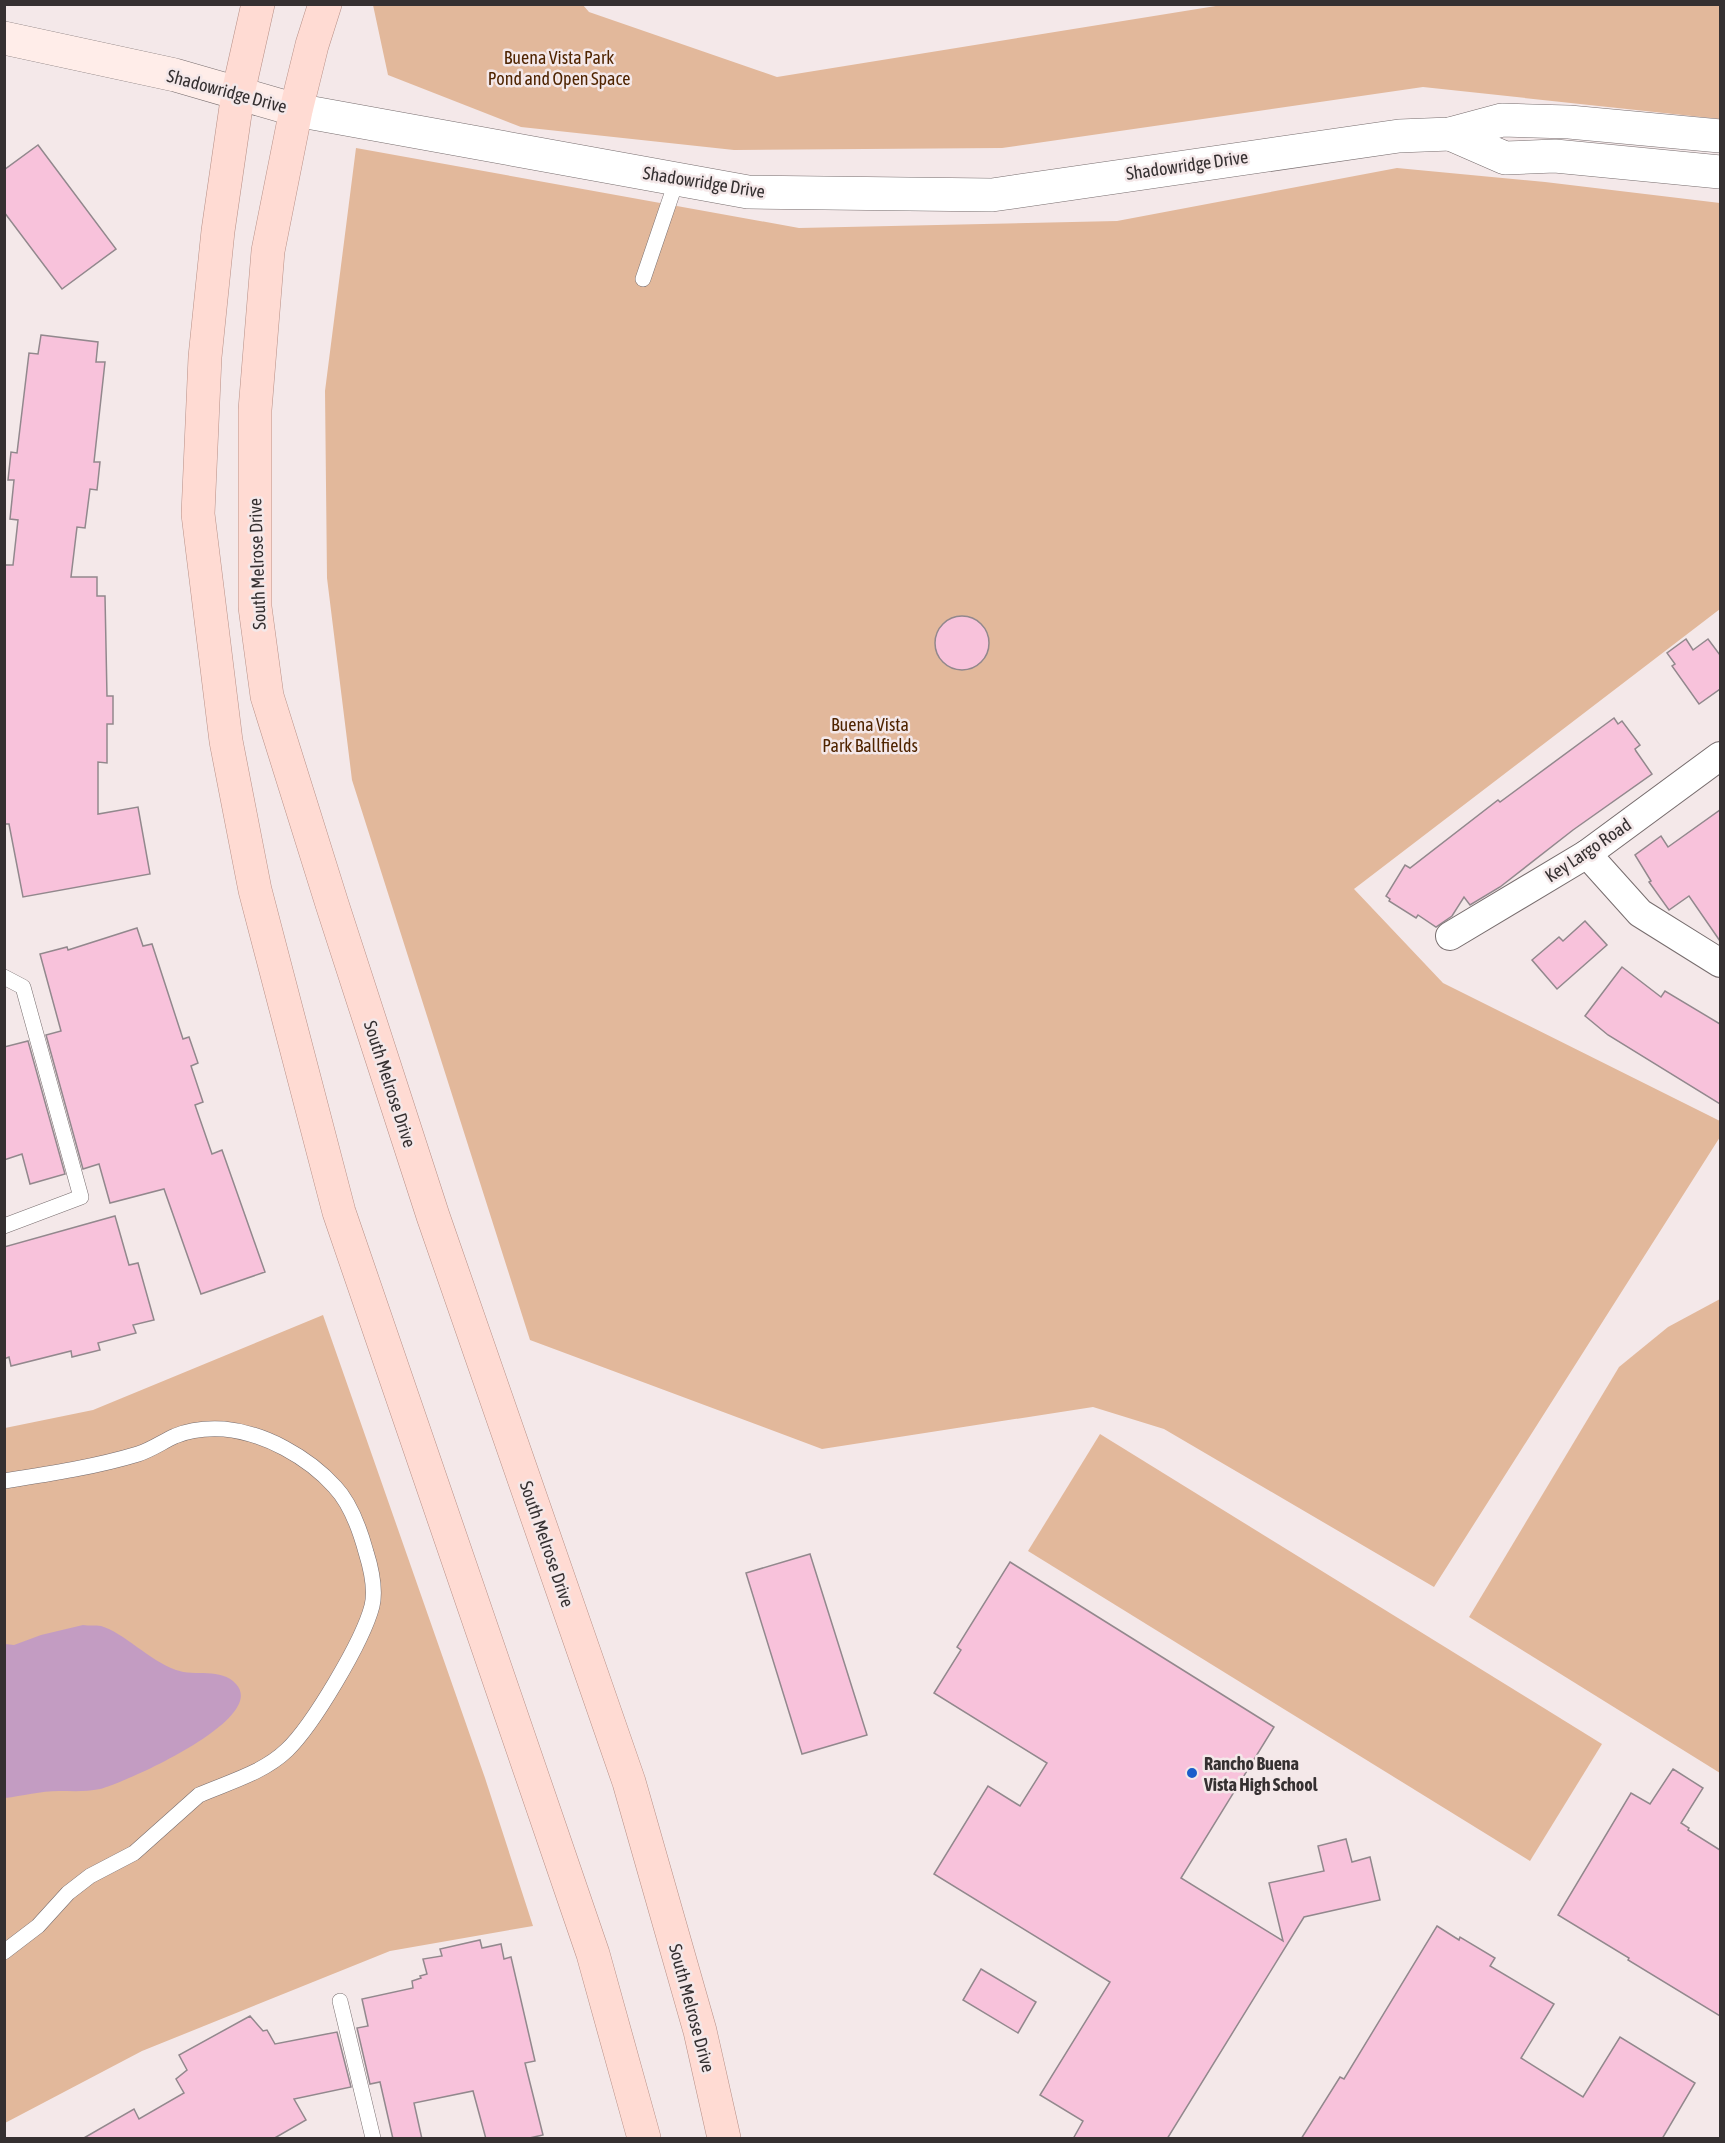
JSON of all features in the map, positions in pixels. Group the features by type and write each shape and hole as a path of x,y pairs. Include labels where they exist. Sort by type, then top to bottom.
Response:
{"main road":[{"path":"258,4 238,93 218,231 205,357 198,514 226,741 255,891 339,1212 593,1954 644,2139"},
{"name":"South Melrose Drive","path":"325,4 296,110 268,251 255,410 255,607 267,696 335,916 433,1216 629,1782 700,2031 724,2139"},
{"name":"Shadowridge Drive","path":"4,38 175,75 296,110"}],"street":[{"name":"Shadowridge Drive","path":"296,110 748,192 992,195 1387,137 1450,134 1502,120 1569,122 1720,136"},
{"name":"Shadowridge Drive","path":"1450,134 1505,158 1555,156 1720,172"},
{"name":"Key Largo Road","path":"1450,936 1587,854 1720,756"},
{"path":"1587,854 1641,913 1720,963"}],"lane":[{"path":"644,279 677,179"},
{"path":"4,977 23,987 81,1197 4,1226"},
{"path":"4,1481 125,1458 152,1449 176,1436 200,1430 225,1429 254,1436 284,1448 303,1459 337,1488 361,1531 373,1584 373,1604 363,1630 317,1712 303,1733 287,1749 273,1762 199,1795 189,1802 149,1842 134,1853 90,1876 68,1893 39,1926 4,1952"},
{"path":"340,2001 373,2139"}],"green space":[{"name":"Buena Vista Park Pond and Open Space","path":"373,5 583,5 589,12 777,77 1222,5 1720,5 1720,119 1423,87 1002,148 734,150 521,127 388,75"},
{"name":"Buena Vista Park Ballfields","path":"356,148 799,228 1117,221 1397,168 1545,182 1720,203 1720,609 1354,889 1443,983 1720,1121 1720,1137 1434,1587 1164,1429 1093,1407 822,1449 530,1340 352,780 327,578 325,391"},
{"path":"1720,1299 1720,1773 1469,1617 1619,1367 1668,1327"},
{"path":"323,1315 485,1778 533,1926 390,1951 142,2051 5,2123 5,1428 93,1410"},
{"path":"1100,1434 1602,1744 1530,1861 1028,1551"}],"shaded area":[{"path":"83,1625 109,1629 156,1660 176,1670 215,1674 230,1679 236,1684 241,1698 232,1714 214,1731 136,1775 95,1790 45,1792 5,1798 5,1644 14,1645 41,1635"}],"building":[{"path":"38,145 116,249 62,289 4,212 4,170"},
{"path":"41,335 98,342 96,362 105,362 94,462 100,462 97,490 90,489 85,528 77,527 71,577 97,577 97,596 105,596 107,696 113,696 113,724 107,724 107,763 98,762 98,814 138,807 150,874 23,897 9,824 4,824 4,565 13,565 18,520 10,519 14,480 8,480 11,452 17,453 29,353 38,354"},
{"path":"957,616 967,616 977,620 985,628 989,643 985,658 977,666 967,670 957,670 947,666 939,658 935,648 935,638 939,628 947,620"},
{"path":"1686,639 1693,650 1708,639 1720,655 1720,689 1699,704 1672,666 1675,664 1667,653"},
{"path":"1614,718 1618,724 1622,721 1640,745 1635,749 1652,774 1573,830 1500,887 1470,905 1464,897 1452,916 1436,927 1418,915 1416,918 1389,901 1390,899 1386,896 1405,865 1410,868 1498,800 1500,802"},
{"path":"1720,810 1720,941 1689,896 1669,910 1649,882 1651,881 1635,855 1661,836 1668,847"},
{"path":"1585,921 1607,945 1557,989 1532,960 1559,937 1563,941"},
{"path":"137,928 143,946 152,944 183,1039 189,1037 198,1063 191,1066 203,1102 195,1105 212,1154 222,1150 265,1272 201,1294 164,1189 110,1203 99,1164 83,1169 46,1035 61,1031 40,954 67,947 68,950"},
{"path":"1622,967 1661,997 1665,991 1720,1024 1720,1104 1608,1035 1585,1016"},
{"path":"28,1041 65,1174 30,1184 22,1154 4,1160 4,1047"},
{"path":"115,1216 129,1265 138,1263 154,1320 133,1325 136,1333 98,1343 100,1350 72,1357 71,1351 11,1366 9,1357 4,1359 4,1247"},
{"path":"810,1554 867,1735 802,1754 746,1573"},
{"path":"1010,1562 1274,1727 1181,1878 1283,1941 1269,1883 1324,1871 1318,1846 1346,1839 1352,1862 1370,1857 1380,1900 1304,1917 1167,2139 1073,2139 1083,2121 1040,2095 1110,1982 934,1874 988,1786 1020,1806 1047,1763 934,1693 961,1650 957,1647"},
{"path":"1673,1769 1703,1788 1681,1823 1720,1850 1720,2016 1558,1915 1631,1793 1650,1804"},
{"path":"1437,1926 1495,1958 1490,1966 1554,2004 1521,2058 1583,2097 1620,2037 1695,2083 1662,2139 1301,2139 1340,2077 1344,2079"},
{"path":"480,1940 482,1948 501,1944 504,1959 511,1957 535,2061 525,2063 543,2135 525,2139 486,2139 473,2091 414,2103 422,2139 393,2139 380,2082 370,2084 357,2028 368,2026 362,1999 413,1988 412,1981 427,1974 423,1959 442,1956 440,1949"},
{"path":"981,1969 1036,2002 1018,2033 963,2000"},
{"path":"250,2016 263,2031 267,2030 275,2044 337,2032 351,2087 294,2099 306,2120 273,2139 82,2139 134,2109 139,2119 184,2093 176,2079 187,2070 179,2055"}],"place":[{"name":"Rancho Buena Vista High School","path":"1192,1773"}]}
